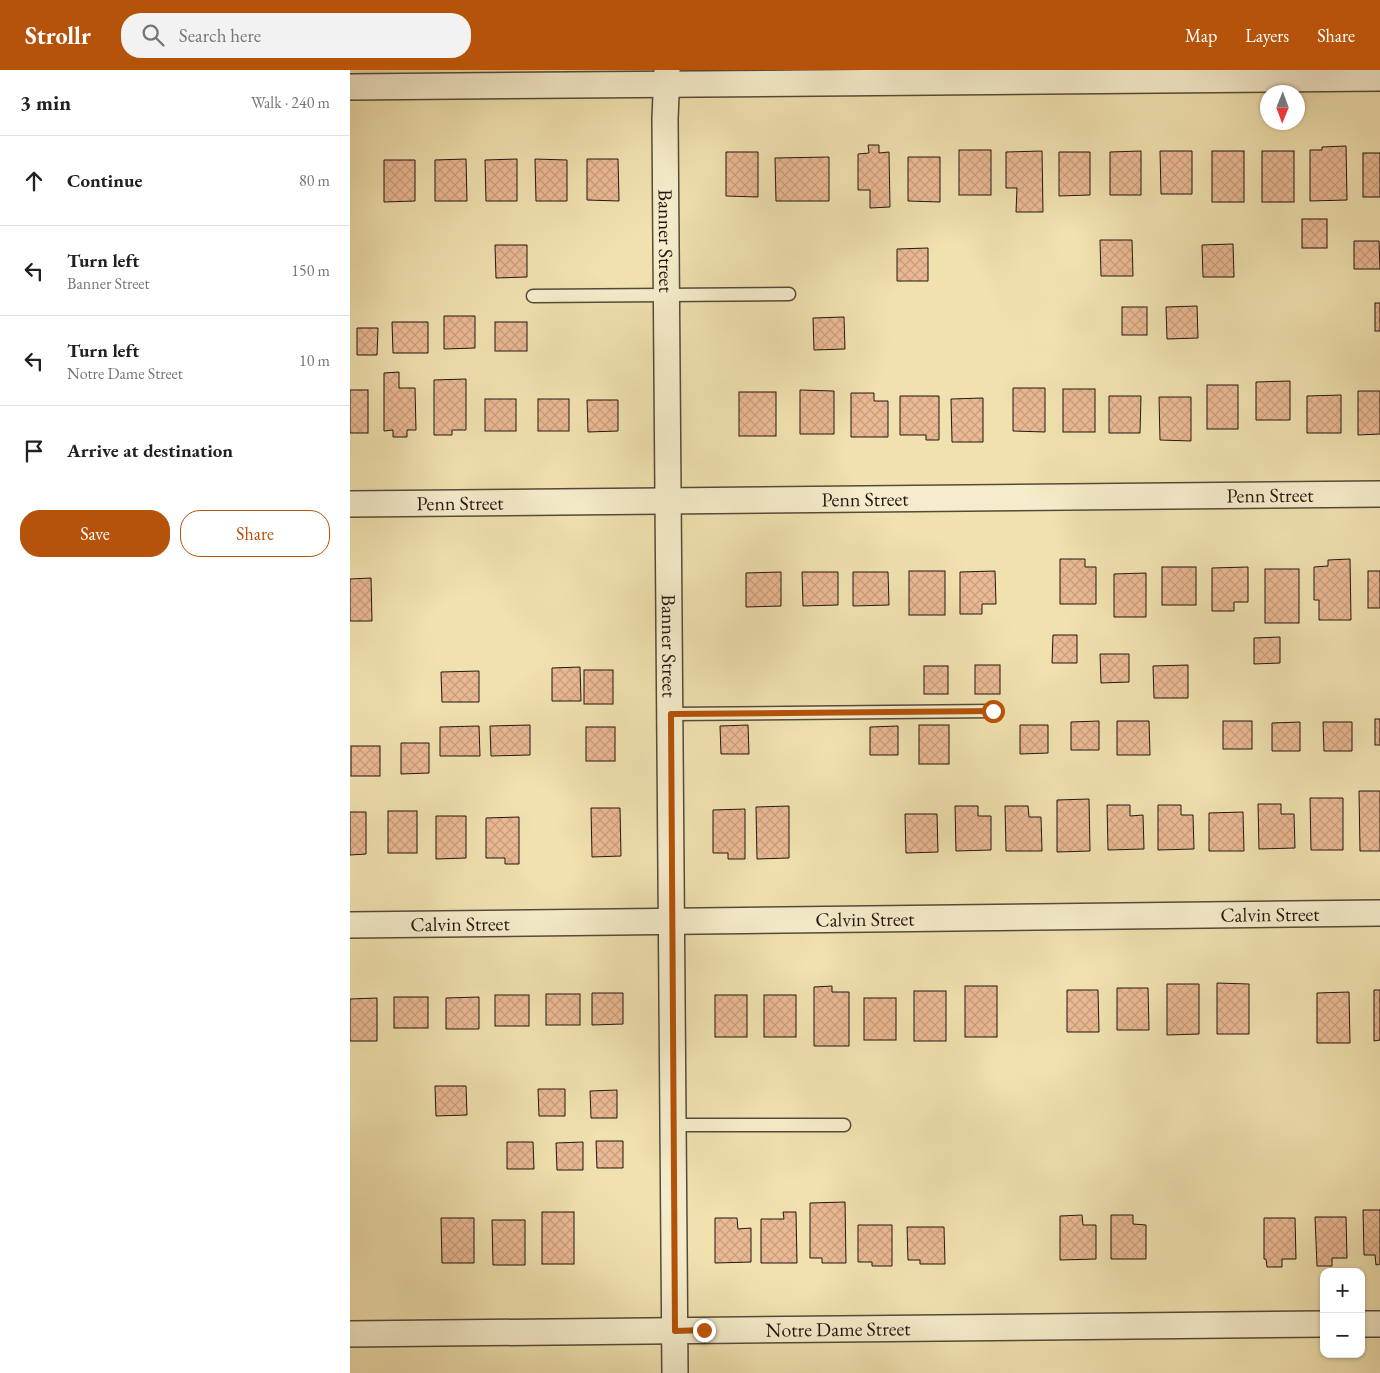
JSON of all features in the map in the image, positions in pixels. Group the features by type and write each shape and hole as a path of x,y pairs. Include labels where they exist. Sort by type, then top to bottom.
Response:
{"street":[{"path":"350,87 667,77 1380,78"},
{"name":"Banner Street","path":"667,77 665,119 666,295 671,714 675,1373"},
{"name":"Penn Street","path":"350,504 1380,494"},
{"name":"Calvin Street","path":"350,925 1380,913"},
{"name":"Notre Dame Street","path":"350,1334 1320,1324"},
{"path":"1365,1324 1380,1324"}],"lane":[{"path":"533,296 789,294"},
{"path":"671,714 993,711"},
{"path":"673,1125 844,1125"}],"building":[{"path":"868,145 879,145 879,153 889,152 890,207 870,208 870,190 858,190 858,154 869,153"},
{"path":"1346,146 1347,200 1310,201 1310,150 1322,150 1322,147"},
{"path":"959,150 991,150 991,195 959,195"},
{"path":"1042,151 1043,212 1016,212 1017,188 1006,188 1006,152"},
{"path":"1141,151 1141,195 1110,195 1110,152"},
{"path":"1160,151 1192,151 1192,194 1161,194"},
{"path":"1212,151 1244,151 1244,202 1212,202"},
{"path":"1262,151 1294,151 1294,202 1262,202"},
{"path":"726,152 758,152 758,197 726,196"},
{"path":"1059,152 1090,152 1090,195 1059,196"},
{"path":"1363,153 1380,153 1380,197 1363,197"},
{"path":"829,157 829,201 776,201 775,158"},
{"path":"908,157 940,157 940,202 908,201"},
{"path":"466,159 467,201 435,201 435,160"},
{"path":"517,159 517,201 486,201 485,160"},
{"path":"535,159 567,160 567,201 536,201"},
{"path":"587,159 618,159 619,201 587,200"},
{"path":"384,160 415,160 415,201 384,202"},
{"path":"1302,219 1327,219 1327,248 1302,248"},
{"path":"1100,240 1132,240 1133,276 1101,276"},
{"path":"1354,241 1379,241 1380,269 1354,269"},
{"path":"1233,244 1234,277 1203,277 1202,245"},
{"path":"495,245 527,245 527,277 496,278"},
{"path":"928,248 928,281 897,281 897,249"},
{"path":"1375,303 1380,303 1380,331 1375,331"},
{"path":"1197,306 1198,338 1167,339 1166,307"},
{"path":"1122,307 1147,307 1147,335 1122,335"},
{"path":"444,316 475,316 475,348 444,349"},
{"path":"844,317 845,349 814,350 813,318"},
{"path":"392,322 428,322 428,353 393,353"},
{"path":"495,322 527,322 527,351 495,351"},
{"path":"357,328 378,328 377,355 357,355"},
{"path":"399,372 399,388 415,388 416,430 407,430 407,437 393,437 393,430 384,431 384,373"},
{"path":"466,379 466,430 452,430 452,435 434,435 434,380"},
{"path":"1290,381 1290,420 1256,420 1256,382"},
{"path":"1207,385 1238,385 1238,429 1207,429"},
{"path":"1013,388 1045,388 1045,432 1013,431"},
{"path":"1063,389 1095,389 1095,432 1063,432"},
{"path":"350,390 368,390 368,433 350,433"},
{"path":"800,390 834,391 834,434 800,434"},
{"path":"1358,391 1380,391 1380,434 1358,435"},
{"path":"739,392 776,392 776,436 739,436"},
{"path":"851,393 874,393 874,401 888,401 888,437 851,437"},
{"path":"1341,395 1341,433 1307,433 1307,396"},
{"path":"900,396 939,396 939,440 926,440 926,435 900,435"},
{"path":"1109,396 1141,396 1140,433 1109,433"},
{"path":"1159,397 1191,397 1191,441 1160,440"},
{"path":"983,398 983,442 952,442 951,399"},
{"path":"485,399 516,399 516,431 485,431"},
{"path":"538,399 569,399 569,431 538,431"},
{"path":"587,400 618,400 618,431 588,432"},
{"path":"1060,559 1085,559 1085,567 1096,567 1096,604 1060,604"},
{"path":"1350,559 1351,620 1319,620 1319,600 1314,600 1314,567 1328,566 1328,560"},
{"path":"1162,567 1196,567 1196,605 1162,605"},
{"path":"1248,567 1248,602 1234,602 1234,611 1212,611 1212,568"},
{"path":"1265,569 1299,569 1299,623 1265,623"},
{"path":"909,571 945,571 945,615 909,615"},
{"path":"995,571 996,604 982,604 982,614 960,614 960,572"},
{"path":"1368,571 1380,571 1380,608 1368,608"},
{"path":"781,572 781,606 746,607 746,573"},
{"path":"802,572 838,572 838,605 803,606"},
{"path":"853,572 888,572 889,605 853,606"},
{"path":"1146,573 1146,617 1114,617 1114,574"},
{"path":"371,578 372,621 350,621 350,579"},
{"path":"1053,635 1077,635 1077,663 1052,663"},
{"path":"1280,637 1280,663 1254,664 1254,638"},
{"path":"1100,654 1129,654 1129,682 1101,683"},
{"path":"975,665 1000,665 1000,694 975,694"},
{"path":"1188,665 1188,698 1154,698 1153,666"},
{"path":"924,666 948,666 948,694 924,694"},
{"path":"580,667 581,701 552,701 552,668"},
{"path":"584,670 613,670 613,704 584,704"},
{"path":"479,671 479,702 442,702 441,672"},
{"path":"1375,719 1380,719 1380,745 1375,745"},
{"path":"1099,721 1099,750 1071,750 1071,722"},
{"path":"1117,721 1149,721 1150,755 1117,755"},
{"path":"1223,721 1252,721 1252,749 1223,749"},
{"path":"1300,722 1300,751 1272,751 1272,723"},
{"path":"1323,722 1352,722 1352,751 1324,751"},
{"path":"530,725 530,755 491,756 490,726"},
{"path":"748,725 749,754 721,754 720,726"},
{"path":"919,725 949,725 949,764 919,764"},
{"path":"1020,725 1048,725 1048,753 1020,754"},
{"path":"479,726 480,756 440,756 440,727"},
{"path":"898,726 898,755 870,755 870,727"},
{"path":"586,727 615,727 615,761 586,761"},
{"path":"401,743 429,743 429,773 401,774"},
{"path":"351,746 380,746 380,776 351,776"},
{"path":"1359,791 1380,791 1380,851 1360,851"},
{"path":"1310,798 1343,798 1343,850 1311,850"},
{"path":"1089,799 1090,851 1057,852 1057,800"},
{"path":"1258,804 1281,804 1281,814 1294,814 1295,848 1259,849"},
{"path":"1107,805 1130,805 1130,816 1143,815 1144,849 1108,850"},
{"path":"1158,805 1181,805 1181,815 1193,815 1194,849 1158,850"},
{"path":"789,806 789,858 757,859 756,807"},
{"path":"955,806 978,806 978,816 991,816 991,850 956,851"},
{"path":"1005,806 1028,806 1029,817 1041,817 1042,851 1006,851"},
{"path":"591,808 620,808 621,856 592,857"},
{"path":"745,809 745,859 728,859 728,853 713,853 713,810"},
{"path":"388,811 417,811 417,853 388,853"},
{"path":"350,812 366,812 366,854 350,855"},
{"path":"1243,812 1244,851 1209,851 1209,813"},
{"path":"905,814 937,814 938,852 906,853"},
{"path":"436,816 466,816 466,858 436,859"},
{"path":"519,817 519,864 505,864 505,858 486,858 486,818"},
{"path":"1217,983 1249,984 1249,1034 1217,1034"},
{"path":"1167,984 1199,984 1199,1034 1167,1035"},
{"path":"832,986 832,992 849,992 849,1046 814,1046 814,987"},
{"path":"965,986 997,986 997,1037 965,1037"},
{"path":"1117,988 1148,988 1149,1030 1117,1030"},
{"path":"1067,990 1098,990 1099,1032 1067,1032"},
{"path":"1374,990 1380,990 1380,1040 1374,1041"},
{"path":"914,991 946,991 946,1041 914,1041"},
{"path":"1349,992 1350,1043 1317,1043 1317,993"},
{"path":"592,993 623,993 623,1024 592,1025"},
{"path":"546,994 580,994 580,1025 546,1025"},
{"path":"495,995 529,995 529,1026 495,1026"},
{"path":"715,995 747,995 747,1037 715,1037"},
{"path":"764,995 796,995 796,1037 764,1037"},
{"path":"394,997 428,997 428,1028 394,1028"},
{"path":"479,997 479,1029 446,1029 446,998"},
{"path":"377,998 377,1041 350,1041 350,999"},
{"path":"864,998 896,998 896,1040 864,1040"},
{"path":"435,1086 466,1086 467,1115 436,1116"},
{"path":"538,1089 565,1089 565,1116 539,1116"},
{"path":"617,1090 617,1118 591,1118 590,1091"},
{"path":"596,1141 623,1141 623,1168 597,1168"},
{"path":"507,1142 533,1142 534,1169 507,1169"},
{"path":"583,1142 583,1170 557,1170 556,1143"},
{"path":"845,1202 846,1263 822,1263 822,1258 810,1258 810,1203"},
{"path":"1363,1210 1380,1210 1380,1264 1376,1265 1375,1255 1364,1255"},
{"path":"542,1212 574,1212 574,1264 542,1264"},
{"path":"783,1212 796,1212 797,1263 761,1263 761,1219 784,1219"},
{"path":"1082,1215 1083,1225 1096,1225 1096,1259 1060,1260 1060,1216"},
{"path":"1111,1215 1133,1215 1133,1224 1146,1225 1146,1259 1111,1259"},
{"path":"1315,1217 1346,1217 1347,1258 1332,1258 1332,1266 1317,1266"},
{"path":"441,1218 474,1218 474,1263 442,1263"},
{"path":"715,1218 737,1218 738,1229 751,1228 751,1262 715,1263"},
{"path":"1264,1218 1295,1218 1296,1259 1282,1259 1282,1267 1267,1267 1266,1259 1264,1259"},
{"path":"492,1220 525,1220 525,1265 493,1265"},
{"path":"858,1225 892,1225 892,1266 872,1266 872,1262 858,1262"},
{"path":"907,1227 944,1227 945,1264 920,1264 920,1260 908,1260"}],"route":[{"path":"704,1330 675,1331 671,714 993,711"}]}
